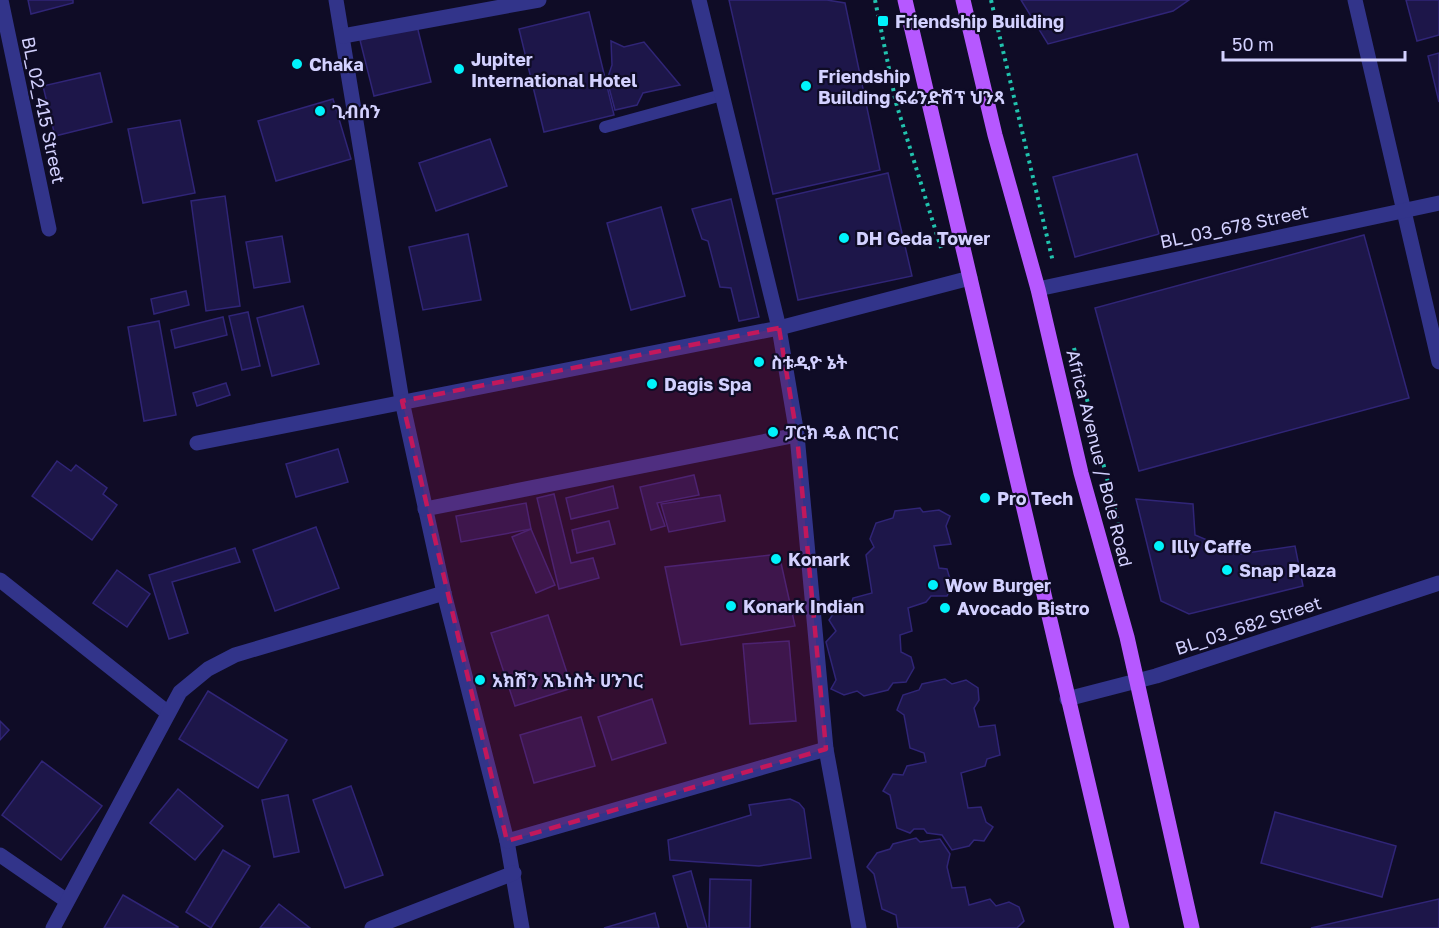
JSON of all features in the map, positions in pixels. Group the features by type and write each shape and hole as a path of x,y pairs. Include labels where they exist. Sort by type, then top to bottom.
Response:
{"main road":[{"path":"905,0 1122,928"},
{"name":"Africa Avenue / Bole Road","path":"963,0 995,135 1038,289 1081,472 1127,638 1192,928"}],"street":[{"name":"BL_02_415 Street","path":"1,0 49,229"},
{"path":"336,0 402,401 444,593 507,841 522,928"},
{"path":"343,36 539,0"},
{"path":"699,0 779,328 797,435 826,749 860,928"},
{"path":"1355,0 1439,362"},
{"name":"BL_03_678 Street","path":"1038,289 1439,203"},
{"path":"197,443 779,328 970,278"},
{"path":"425,510 797,435"},
{"path":"0,580 168,713"},
{"name":"BL_03_682 Street","path":"1067,699 1137,681 1439,583"},
{"path":"53,928 180,692 208,669 234,655 444,593"},
{"path":"507,841 826,749"},
{"path":"0,855 67,901"},
{"path":"372,928 514,873"}],"lane":[{"path":"605,127 722,95"}],"path":[{"path":"991,0 1059,285"},
{"path":"1073,341 1120,533"}],"highlighted area":[{"path":"779,328 797,435 826,749 507,841 402,401"}],"building":[{"path":"28,0 73,0 73,3 31,14"},
{"name":"Friendship Building ፍሬንድሽፕ ህንጻ","path":"729,0 827,0 845,3 880,170 773,194"},
{"path":"1021,0 1189,0 1173,11 1048,44"},
{"path":"1406,0 1439,0 1439,35 1417,41"},
{"path":"589,12 614,115 544,132 519,29"},
{"path":"417,26 431,82 374,96 360,40"},
{"path":"611,41 624,47 644,42 680,85 643,93 637,105 615,110 607,80 612,65"},
{"path":"1439,53 1439,102 1428,56"},
{"path":"100,73 112,122 55,136 43,86"},
{"path":"333,99 351,159 276,181 258,121"},
{"path":"180,120 195,193 143,203 128,129"},
{"path":"490,139 507,186 436,211 419,163"},
{"path":"1137,154 1159,234 1075,257 1053,177"},
{"name":"DH Geda Tower","path":"888,173 912,276 798,300 776,199"},
{"path":"225,196 240,306 206,311 191,201"},
{"path":"731,199 759,317 739,321 731,288 720,287 708,241 702,239 692,209"},
{"path":"661,207 685,296 631,310 607,223"},
{"path":"468,234 481,300 423,310 409,247"},
{"path":"1364,235 1409,398 1139,471 1095,308"},
{"path":"282,236 290,282 254,288 246,242"},
{"path":"186,291 189,305 154,314 151,299"},
{"path":"303,306 319,364 272,376 257,318"},
{"path":"248,312 260,366 242,370 229,316"},
{"path":"223,317 227,335 175,348 171,330"},
{"path":"159,321 176,415 144,421 128,327"},
{"path":"226,383 230,395 197,406 193,393"},
{"path":"338,449 348,482 296,497 286,464"},
{"path":"57,461 71,471 76,465 107,488 103,494 117,505 92,540 32,496"},
{"path":"694,475 699,495 657,503 665,526 651,530 640,487"},
{"path":"613,486 618,508 571,519 566,498"},
{"path":"554,494 571,563 593,558 599,578 559,589 537,498"},
{"path":"720,495 725,521 669,532 661,504"},
{"name":"Snap Plaza","path":"1136,499 1193,504 1195,535 1240,554 1295,546 1303,586 1189,614 1161,601"},
{"path":"526,503 531,529 461,542 456,516"},
{"path":"920,508 923,512 939,510 950,516 946,526 951,544 934,546 939,568 947,569 952,586 947,596 931,596 926,602 908,608 912,631 900,635 901,652 911,657 914,668 906,682 893,683 888,690 864,696 857,691 844,695 831,689 836,680 826,642 836,631 829,620 836,610 851,605 853,598 872,593 866,555 874,547 870,539 876,523 893,518 895,511"},
{"path":"609,521 615,544 577,553 572,530"},
{"path":"316,527 339,588 275,611 253,550"},
{"path":"531,529 555,585 536,593 512,537"},
{"path":"235,548 240,562 172,582 188,633 169,639 149,575"},
{"name":"Konark Indian","path":"779,554 795,626 681,645 665,567"},
{"path":"117,570 150,594 127,627 93,603"},
{"path":"548,615 572,688 515,706 491,633"},
{"path":"789,641 796,721 750,724 743,644"},
{"path":"945,679 952,684 966,680 978,688 979,700 974,708 979,727 995,725 1000,755 987,759 985,766 961,773 968,808 981,807 986,822 993,827 984,841 974,840 969,846 952,850 942,835 927,833 924,829 914,829 910,833 897,828 890,795 883,791 893,774 903,775 907,766 926,762 924,753 910,748 904,715 897,710 903,695 919,690 922,684"},
{"path":"208,691 287,740 258,788 179,739"},
{"path":"652,699 666,743 612,760 598,717"},
{"path":"581,717 595,766 534,783 520,735"},
{"path":"0,721 9,730 0,740"},
{"path":"42,761 102,806 61,860 2,815"},
{"path":"351,786 383,875 345,888 313,800"},
{"path":"178,789 223,826 195,860 150,823"},
{"path":"288,795 299,852 274,857 262,800"},
{"path":"790,799 799,803 804,809 811,858 759,866 670,860 668,840 751,815 749,805"},
{"path":"1275,812 1396,846 1382,897 1261,863"},
{"path":"916,838 920,842 940,839 950,854 947,867 952,888 965,887 969,905 990,899 996,906 1009,902 1019,907 1024,921 1017,928 898,928 896,915 882,909 874,874 867,867 877,853 890,849 893,844"},
{"path":"223,850 250,866 211,928 186,912"},
{"path":"691,871 707,928 688,928 673,876"},
{"path":"710,879 751,880 750,928 709,928"},
{"path":"123,895 178,927 178,928 104,928"},
{"path":"1439,899 1439,928 1311,928"},
{"path":"279,904 310,928 260,928"},
{"path":"655,913 659,928 604,928"}],"place":[{"name":"Friendship Building","path":"883,21"},
{"name":"Chaka","path":"297,64"},
{"name":"Jupiter International Hotel","path":"459,69"},
{"name":"Friendship Building ፍሬንድሽፕ ህንጻ","path":"806,86"},
{"name":"ጊብሰን","path":"320,111"},
{"name":"DH Geda Tower","path":"844,238"},
{"name":"ስቱዲዮ ኔት","path":"759,362"},
{"name":"Dagis Spa","path":"652,384"},
{"name":"ፓርክ ዴል በርገር","path":"773,432"},
{"name":"Pro Tech","path":"985,498"},
{"name":"Illy Caffe","path":"1159,546"},
{"name":"Konark","path":"776,559"},
{"name":"Snap Plaza","path":"1227,570"},
{"name":"Wow Burger","path":"933,585"},
{"name":"Konark Indian","path":"731,606"},
{"name":"Avocado Bistro","path":"945,608"},
{"name":"አክሽን አጌነስት ሀንገር","path":"480,680"}]}
